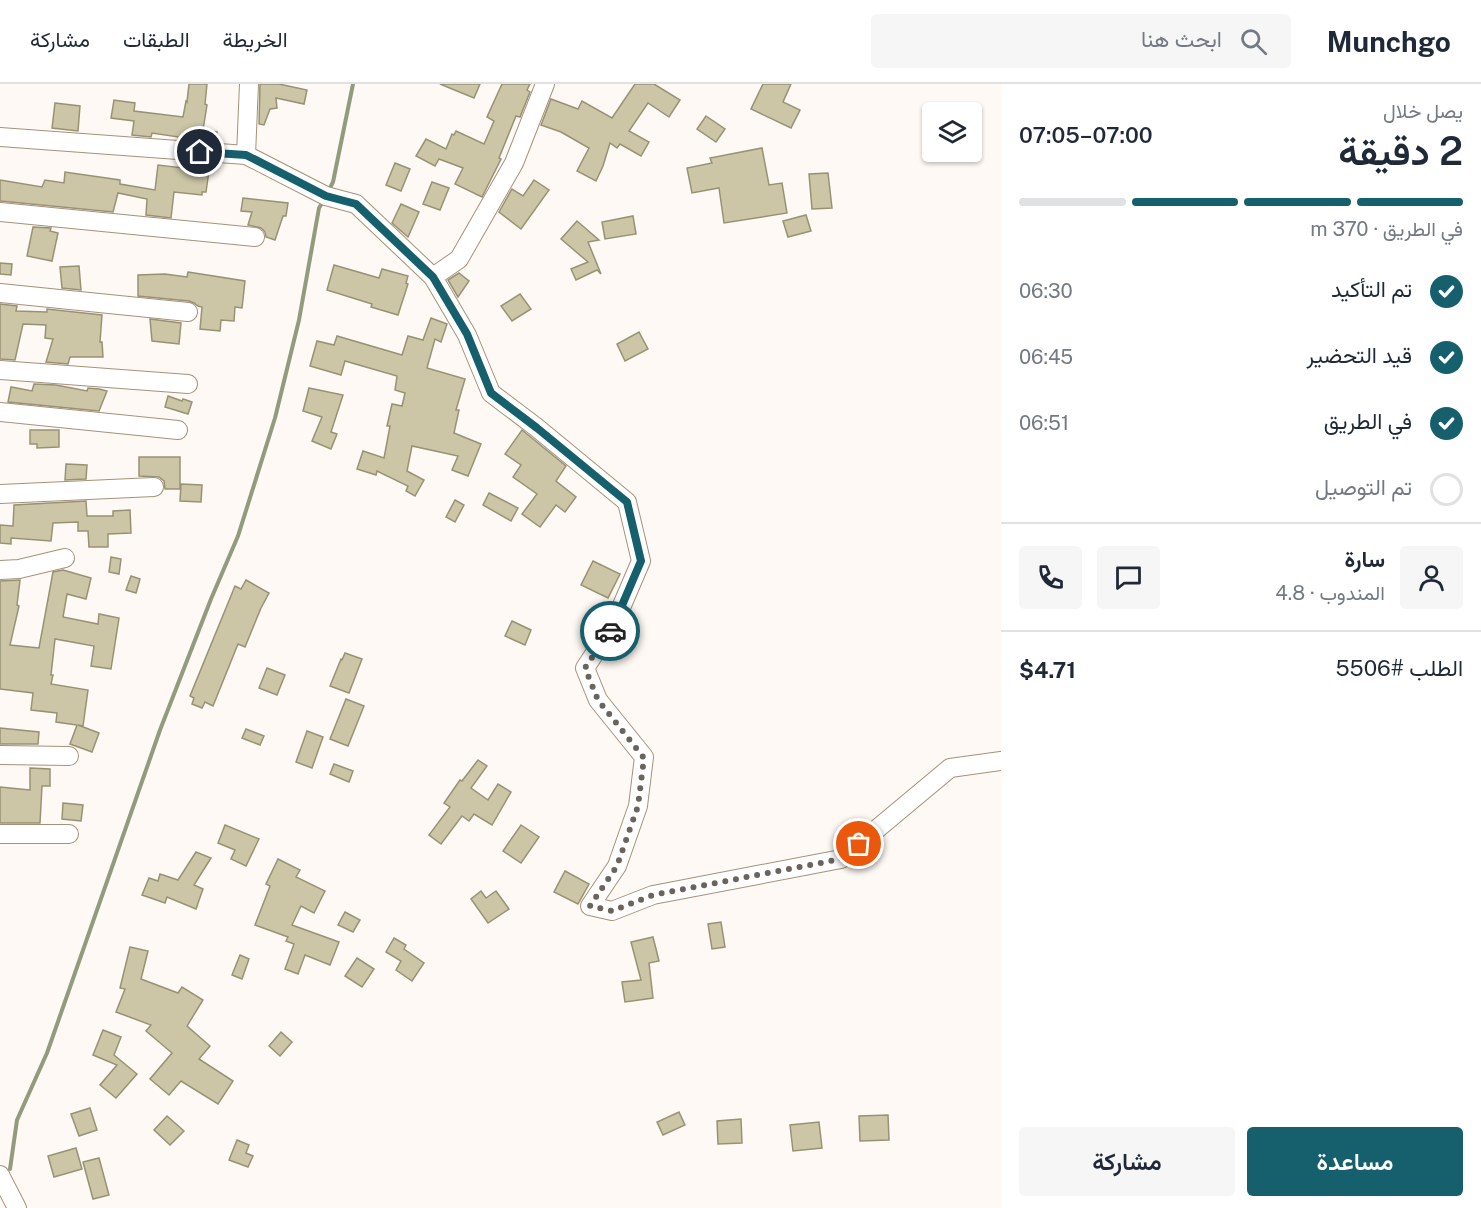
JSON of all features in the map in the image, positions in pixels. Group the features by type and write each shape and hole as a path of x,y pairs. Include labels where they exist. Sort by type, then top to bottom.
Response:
{"street":[{"path":"246,155 249,84"},
{"path":"433,277 459,259 514,163 545,84"},
{"path":"0,136 246,155 326,196 356,204 433,277 467,334 491,393 627,502 641,561 614,624 585,668 598,700 644,758 638,806 617,866 590,906 612,911 653,895 841,859 950,768 1001,761"},
{"path":"0,212 255,237"},
{"path":"0,293 188,312"},
{"path":"0,370 188,384"},
{"path":"0,412 178,429"},
{"path":"0,494 154,487"},
{"path":"0,570 19,569 65,558"},
{"path":"0,755 69,756"},
{"path":"0,834 69,834"},
{"path":"0,1175 17,1208"}],"building":[{"path":"189,84 207,84 205,104 207,105 203,130 217,132 216,142 178,139 179,137 152,133 151,137 132,135 134,121 111,118 114,100 135,103 134,111 183,117"},
{"path":"260,84 279,84 307,90 304,104 276,98 277,108 270,109 264,125 259,124"},
{"path":"440,84 480,84 474,98"},
{"path":"502,84 530,84 527,90 530,92 520,117 516,116 499,158 501,159 482,197 455,184 463,168 439,159 435,166 416,156 426,139 446,149 452,134 454,135 456,131 484,144 494,121 487,117"},
{"path":"635,84 654,84 680,100 669,117 648,103 629,131 649,142 641,156 620,144 617,148 610,143 596,181 577,171 589,148 561,132 541,125 551,99 578,109 582,101 612,118"},
{"path":"763,84 791,84 783,102 800,110 791,128 751,109"},
{"path":"55,103 80,106 78,131 52,128"},
{"path":"706,116 725,129 716,142 697,129"},
{"path":"762,148 769,185 782,183 787,213 724,223 719,188 692,193 687,168 712,163 710,158"},
{"path":"183,162 210,164 206,192 202,192 202,195 174,192 171,218 146,215 147,199 118,193 113,212 0,201 0,180 42,187 45,180 64,183 65,172 120,180 120,184 155,190 158,165 183,168"},
{"path":"395,163 410,169 401,191 386,185"},
{"path":"828,173 832,208 812,209 809,174"},
{"path":"534,180 549,190 521,229 499,212 512,189 523,196"},
{"path":"432,182 449,188 440,210 423,204"},
{"path":"243,198 288,203 286,216 283,216 275,240 266,237 261,228 248,225 252,212 241,211"},
{"path":"401,204 419,212 408,237 392,223"},
{"path":"806,215 811,231 788,237 783,221"},
{"path":"633,216 636,234 605,239 602,222"},
{"path":"577,221 599,240 588,242 601,274 597,270 576,280 571,269 588,262 561,239"},
{"path":"33,227 51,228 50,231 58,233 52,261 27,256"},
{"path":"0,263 12,264 11,275 0,274"},
{"path":"334,265 379,278 382,269 408,276 406,283 408,284 398,315 327,290"},
{"path":"79,266 81,290 62,288 60,267"},
{"path":"188,272 245,281 242,308 235,307 234,321 221,320 220,331 200,329 202,307 189,301 138,296 138,275 165,274 187,277"},
{"path":"459,273 469,281 458,297 448,280"},
{"path":"520,294 531,309 512,321 501,306"},
{"path":"0,304 17,306 16,311 47,312 47,309 102,315 100,342 102,342 103,357 70,357 68,364 46,362 53,339 45,338 46,325 23,324 15,360 0,359"},
{"path":"431,318 447,324 441,342 435,339 427,368 465,379 456,410 459,410 454,433 481,444 468,476 452,470 458,456 412,446 407,471 424,480 415,496 406,491 408,486 377,471 376,475 357,469 363,451 384,458 392,404 402,406 405,393 395,390 397,376 345,361 341,375 310,366 317,341 334,345 337,336 402,355 408,336 423,340"},
{"path":"150,319 181,323 179,344 152,341"},
{"path":"639,332 648,349 625,361 617,344"},
{"path":"34,384 56,385 87,391 88,388 107,391 99,411 8,402 11,387 32,391"},
{"path":"309,388 343,395 331,432 337,434 331,449 312,441 322,417 303,411"},
{"path":"168,396 192,402 188,414 165,407"},
{"path":"30,430 59,430 59,447 37,448 37,444 30,444"},
{"path":"522,430 566,466 556,481 576,497 565,512 556,505 540,527 522,514 537,494 513,477 521,465 505,454"},
{"path":"139,457 180,457 180,489 165,489 164,481 159,477 139,476"},
{"path":"66,464 87,465 86,479 65,480"},
{"path":"181,484 202,485 201,502 180,501"},
{"path":"489,493 518,508 511,521 483,505"},
{"path":"455,500 464,505 455,522 446,517"},
{"path":"86,501 87,516 113,516 113,511 130,510 131,533 108,534 108,547 89,547 88,531 78,531 78,522 53,523 51,541 11,538 11,544 0,543 0,525 13,526 14,505"},
{"path":"111,557 121,559 119,574 109,572"},
{"path":"593,561 620,574 608,598 581,585"},
{"path":"63,570 91,578 86,599 67,594 63,617 98,624 99,614 119,618 111,669 91,666 94,646 55,639 51,684 88,690 83,726 78,725 99,733 92,752 70,744 77,725 56,722 57,713 31,710 33,693 0,689 0,581 20,580 17,605 19,606 10,645 39,648 53,572"},
{"path":"131,576 140,579 136,593 126,590"},
{"path":"246,580 269,593 245,647 238,644 213,706 205,702 202,708 192,704 194,698 190,696 235,586 241,589"},
{"path":"512,621 531,630 525,645 505,636"},
{"path":"345,653 362,659 349,693 330,686"},
{"path":"267,668 285,675 277,695 259,688"},
{"path":"346,699 364,706 348,746 330,739"},
{"path":"0,728 39,732 38,744 0,744"},
{"path":"246,729 264,736 260,745 242,738"},
{"path":"307,731 323,737 312,768 296,762"},
{"path":"478,760 487,766 471,788 488,800 498,784 511,792 492,825 474,814 469,821 462,816 441,844 429,835 450,807 444,803"},
{"path":"334,764 353,771 349,782 330,774"},
{"path":"30,768 50,769 50,786 42,786 40,823 0,823 0,787 30,790"},
{"path":"63,803 83,805 81,821 62,819"},
{"path":"225,825 259,839 246,866 231,859 235,850 218,843"},
{"path":"521,825 539,837 521,863 503,851"},
{"path":"196,852 211,858 194,885 203,889 196,909 167,897 165,903 142,895 149,878 158,881 160,874 178,880"},
{"path":"278,859 300,870 296,877 325,891 314,913 301,906 292,925 339,942 330,965 305,955 298,974 285,969 294,944 286,941 288,937 255,925 270,886 266,884"},
{"path":"565,871 589,884 578,904 554,892"},
{"path":"481,891 486,898 496,891 509,909 488,923 471,899"},
{"path":"345,912 360,920 353,932 338,925"},
{"path":"721,922 725,947 712,949 708,924"},
{"path":"653,937 659,961 649,963 653,998 625,1002 622,982 641,980 631,942"},
{"path":"394,938 406,945 404,949 424,963 412,981 396,970 401,961 386,952"},
{"path":"130,947 148,951 141,979 178,993 182,987 203,1000 187,1026 210,1046 199,1059 233,1081 218,1104 181,1081 169,1095 150,1079 172,1053 146,1031 151,1025 116,1012 125,989 120,988"},
{"path":"240,955 249,959 242,979 232,975"},
{"path":"357,958 374,969 362,987 345,976"},
{"path":"103,1030 121,1037 114,1055 137,1074 116,1098 100,1085 117,1065 93,1055"},
{"path":"281,1032 292,1042 280,1056 269,1046"},
{"path":"90,1108 97,1130 79,1136 71,1114"},
{"path":"679,1112 685,1125 663,1135 657,1122"},
{"path":"888,1115 889,1140 860,1141 859,1116"},
{"path":"167,1116 184,1131 170,1145 154,1130"},
{"path":"741,1119 742,1143 718,1144 717,1121"},
{"path":"819,1122 822,1148 793,1151 790,1125"},
{"path":"237,1140 249,1145 246,1153 253,1156 248,1167 229,1160"},
{"path":"76,1148 82,1169 54,1177 48,1156"},
{"path":"99,1158 109,1195 93,1199 83,1162"}],"waterway":[{"path":"329,190 333,182 353,84"},
{"path":"10,1169 17,1120 47,1053 160,730 238,536 275,418 299,320 319,208 324,200"}],"way so far":[{"path":"610,631 585,668 598,700 644,758 638,806 617,866 590,906 612,911 653,895 841,859 859,844"}],"route":[{"path":"200,152 246,155 326,196 356,204 433,277 467,334 491,393 627,502 641,561 610,631"}]}
